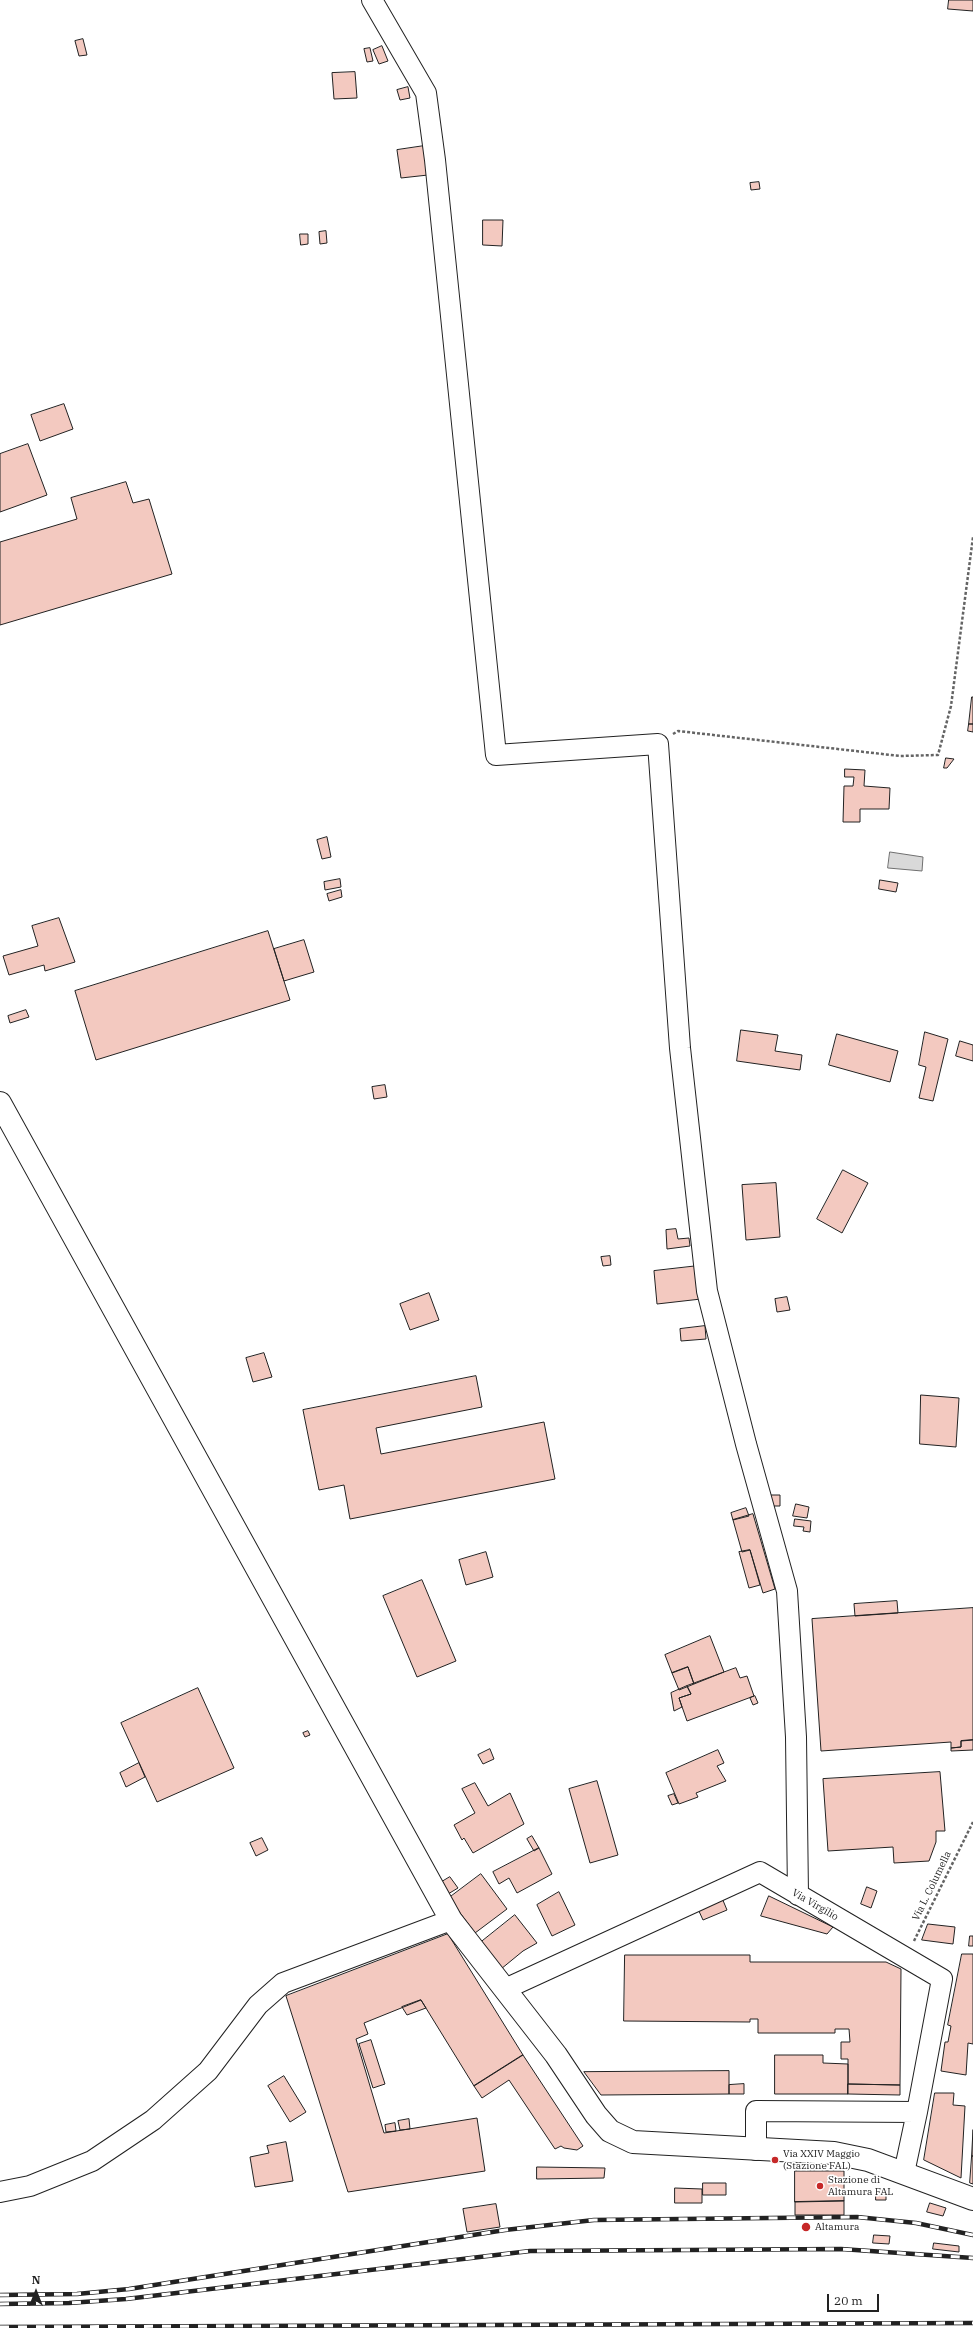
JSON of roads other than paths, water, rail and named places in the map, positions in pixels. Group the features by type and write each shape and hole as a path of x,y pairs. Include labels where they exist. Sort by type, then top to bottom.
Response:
{"main road":[{"path":"0,1103 451,1920 556,2055 596,2115 610,2131 633,2142 756,2150 834,2153 868,2160 973,2199"}],"street":[{"path":"372,0 426,93 496,755 658,744 680,1048 707,1291 746,1444 787,1591 796,1737 798,1895"},
{"name":"Via Virgilio","path":"505,1989 760,1872 942,1979 904,2173"},
{"path":"0,2192 30,2186 92,2161 153,2120 208,2071 258,2005 283,1983 451,1920"},
{"path":"756,2150 756,2111 917,2112"}],"railway":[{"path":"0,2295 77,2294 129,2289 505,2230 594,2220 857,2217 916,2223 973,2235"},
{"path":"0,2304 69,2303 126,2299 530,2251 841,2249 973,2258"},
{"path":"0,2327 973,2323"}],"place":[{"name":"Via XXIV Maggio (Stazione FAL)","path":"775,2160"},
{"name":"Stazione di Altamura FAL","path":"820,2186"},
{"name":"Altamura","path":"806,2227"}]}
